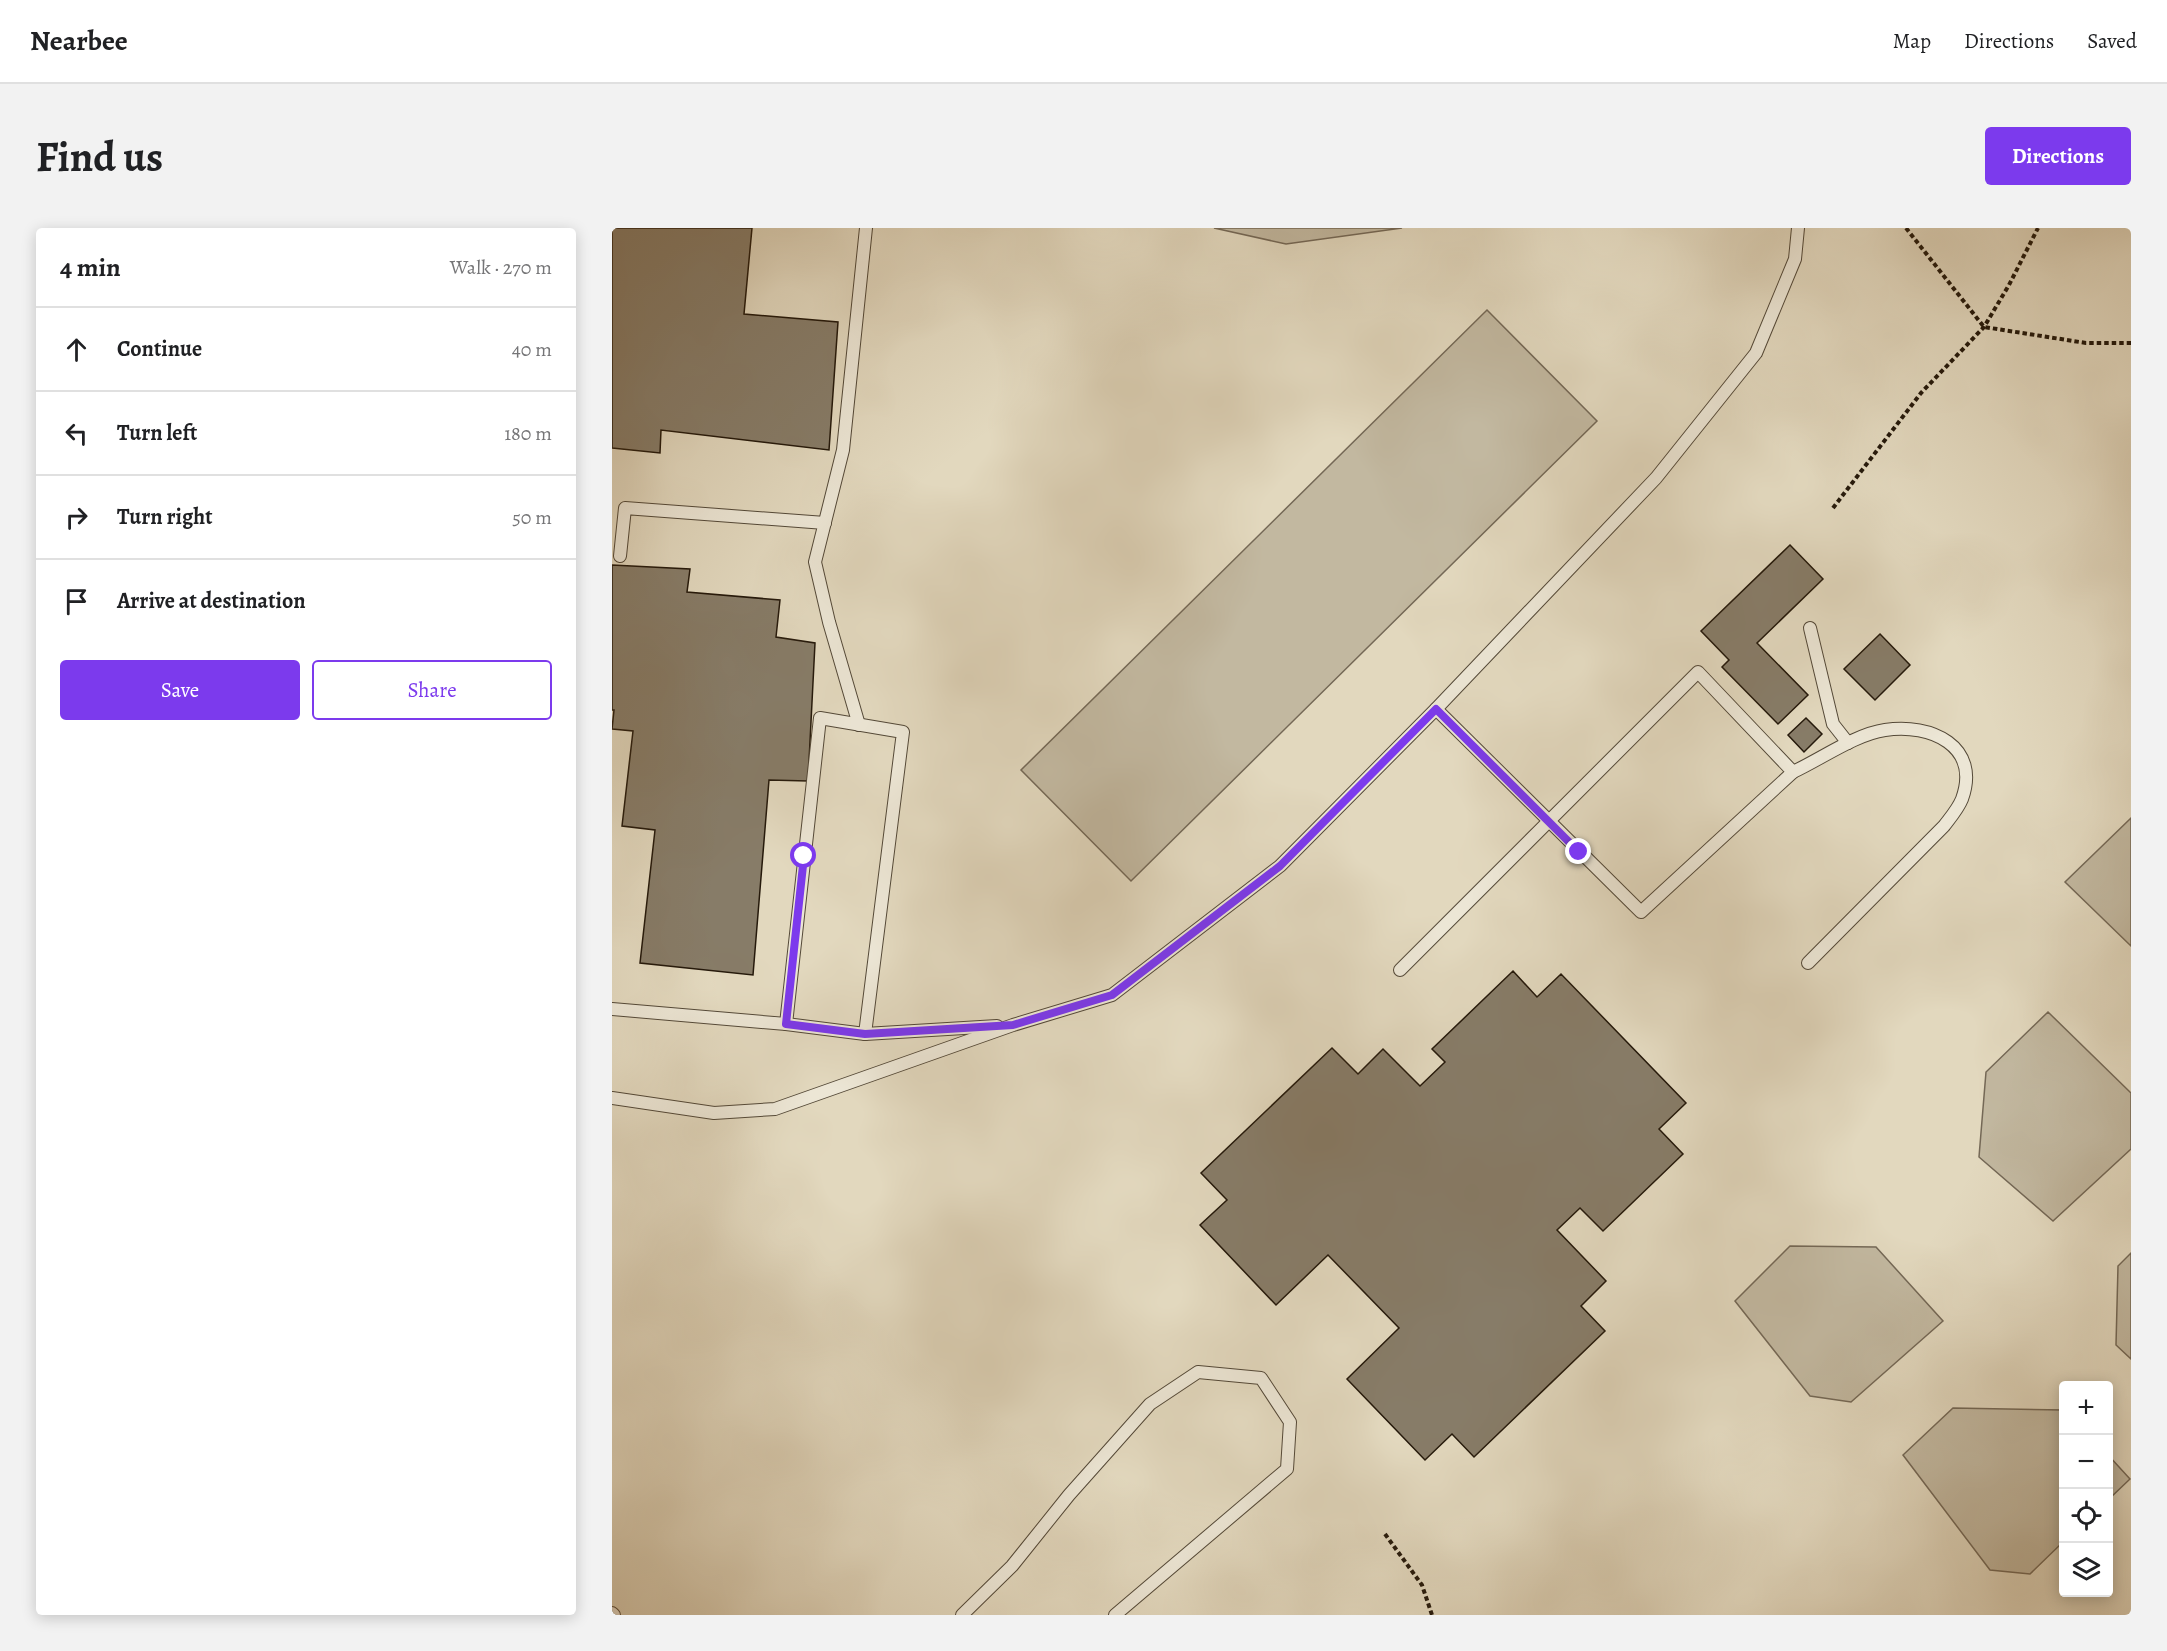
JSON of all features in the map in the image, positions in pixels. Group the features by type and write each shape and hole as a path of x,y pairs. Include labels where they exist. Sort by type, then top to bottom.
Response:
{"lane":[{"path":"859,725 829,622 815,562 843,450 866,228"},
{"path":"612,1098 714,1113 775,1109 1013,1025 1112,995 1280,866 1436,709 1656,478 1756,352 1795,259 1798,228"},
{"path":"620,556 625,508 825,523"},
{"path":"1810,628 1833,724 1848,743"},
{"path":"1400,970 1698,672 1793,772"},
{"path":"1436,709 1641,912 1793,772 1848,743 1885,730 1925,730 1949,741 1962,760 1966,778 1961,801 1944,826 1808,963"},
{"path":"786,1024 820,718 903,732 865,1034"},
{"path":"612,1009 786,1024 865,1034 1013,1025"},
{"path":"962,1615 1012,1566 1069,1496 1150,1404 1198,1372 1261,1378 1290,1422 1287,1469 1115,1615"}],"path":[{"path":"1906,228 1984,327 2086,343 2131,343"},
{"path":"1833,508 1921,393 1984,327 2009,285 2038,228"},
{"path":"1385,1533 1422,1585 1432,1615"}],"shaded area":[{"path":"1214,228 1402,228 1286,244"},
{"path":"1487,310 1597,421 1131,881 1021,770"},
{"path":"2131,818 2131,946 2065,882"},
{"path":"2048,1012 2131,1093 2131,1149 2053,1221 1979,1157 1986,1072"},
{"path":"1790,1246 1876,1247 1943,1321 1851,1402 1810,1396 1735,1301"},
{"path":"2131,1253 2131,1359 2116,1345 2118,1266"},
{"path":"1953,1408 2059,1410 2059,1546 2030,1574 1990,1570 1903,1455"},
{"path":"2113,1460 2130,1479 2113,1495"}],"building":[{"path":"612,228 752,228 744,314 838,322 829,450 661,430 660,453 612,448"},
{"path":"1790,545 1823,579 1757,643 1808,695 1778,724 1722,667 1729,660 1701,631"},
{"path":"612,565 690,569 687,592 780,600 776,637 815,643 808,781 769,780 753,975 640,963 655,830 622,826 633,731 612,729 614,710 612,710"},
{"path":"1880,634 1910,665 1875,700 1844,669"},
{"path":"1806,718 1822,734 1804,752 1788,735"},
{"path":"1513,971 1537,997 1561,974 1686,1103 1659,1129 1683,1154 1603,1231 1580,1208 1557,1230 1606,1281 1581,1306 1605,1331 1474,1457 1452,1434 1425,1460 1347,1379 1399,1328 1328,1255 1276,1305 1200,1225 1227,1200 1201,1173 1332,1048 1358,1074 1383,1049 1420,1086 1445,1062 1432,1049"}],"route":[{"path":"804,856 786,1024 865,1034 1013,1025 1112,995 1280,866 1436,709 1579,852"}]}
